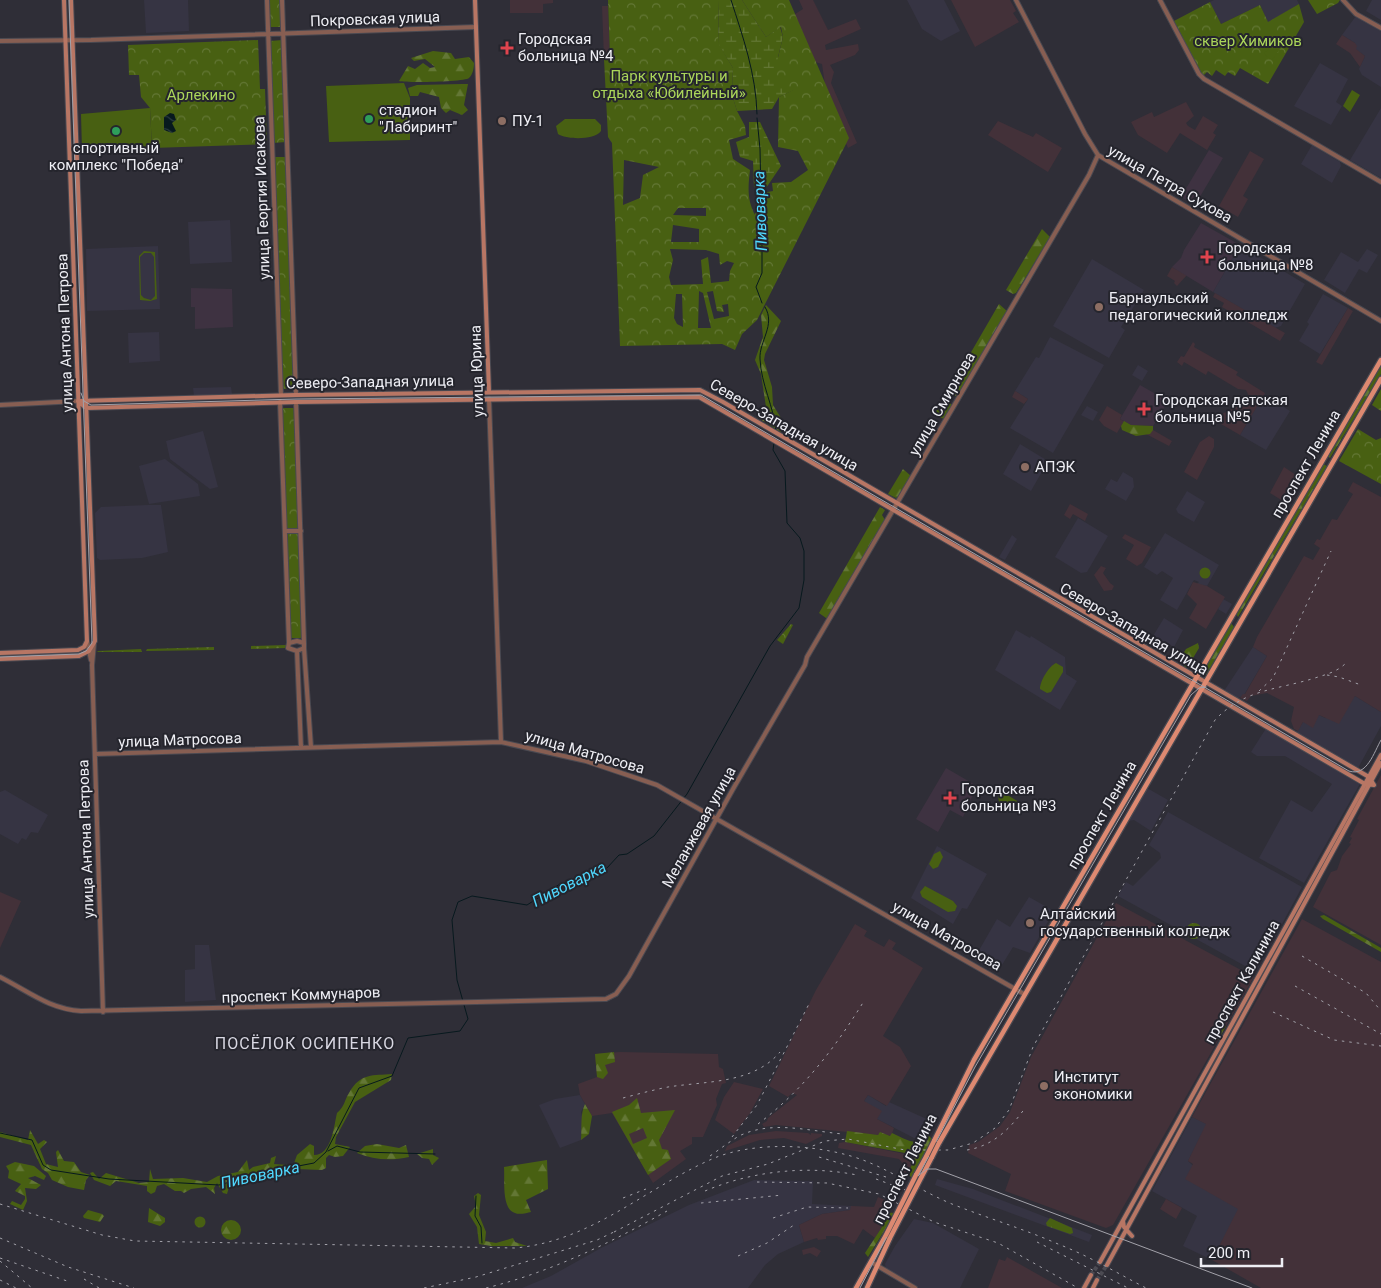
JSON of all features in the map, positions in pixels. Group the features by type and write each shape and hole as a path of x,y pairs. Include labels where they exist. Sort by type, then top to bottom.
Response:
{"main road":[{"name":"улица Антона Петрова","path":"64,0 88,641"},
{"name":"улица Антона Петрова","path":"71,0 95,641"},
{"name":"улица Юрина","path":"475,0 489,399"},
{"name":"проспект Ленина","path":"856,1288 888,1236 936,1142 972,1064 1381,360"},
{"name":"проспект Ленина","path":"936,1142 1381,379"},
{"name":"Северо-Западная улица","path":"78,401 296,394 695,389 711,395 1246,706 1369,782"},
{"name":"Северо-Западная улица","path":"86,408 280,402 695,396 708,401 779,442 1285,738 1369,782"},
{"path":"78,401 86,408"},
{"path":"1324,458 1332,463"},
{"path":"1231,618 1239,623"},
{"path":"0,653 78,650 84,648 88,641"},
{"path":"0,659 78,656 89,651 95,641"},
{"path":"1242,713 1246,706"},
{"path":"1285,738 1288,731"},
{"path":"1164,732 1173,736"},
{"name":"проспект Калинина","path":"1100,1262 1311,890 1369,782 1381,755"},
{"name":"проспект Калинина","path":"1107,1265 1307,886 1381,763"},
{"path":"1079,879 1088,884"},
{"path":"1307,886 1311,890"},
{"path":"972,1064 980,1069"},
{"path":"1123,1221 1126,1231 1132,1236"},
{"name":"проспект Ленина","path":"867,1288 878,1266 888,1236"},
{"path":"1084,1288 1091,1275"},
{"path":"1093,1288 1097,1280"}],"street":[{"name":"улица Георгия Исакова","path":"267,0 281,395"},
{"name":"улица Георгия Исакова","path":"282,0 296,394"},
{"name":"улица Петра Сухова","path":"1016,0 1090,144 1098,154 1381,321"},
{"path":"1160,0 1199,74 1204,79 1381,182"},
{"path":"1344,1 1356,14 1381,28"},
{"name":"Покровская улица","path":"0,41 476,27"},
{"name":"улица Смирнова","path":"805,665 1090,175 1098,154"},
{"name":"улица Юрина","path":"489,399 501,742"},
{"name":"Северо-Западная улица","path":"0,405 78,401"},
{"path":"280,402 289,649 304,648"},
{"path":"296,402 304,648 311,747"},
{"path":"286,532 301,531"},
{"name":"улица Антона Петрова","path":"88,641 92,665"},
{"name":"улица Антона Петрова","path":"95,641 92,665 103,1012"},
{"path":"289,643 304,643"},
{"path":"296,650 301,748"},
{"name":"Меланжевая улица","path":"610,998 616,994 629,976 805,665"},
{"name":"улица Матросова","path":"95,754 501,742 523,745 613,768 657,785 1024,994"},
{"name":"проспект Коммунаров","path":"0,978 56,1008 69,1011 103,1012 610,998"},
{"path":"871,1262 915,1288"}],"shaded area":[{"path":"144,0 188,0 189,31 146,33"},
{"path":"510,0 553,0 553,3 543,4 543,13 510,13"},
{"path":"799,0 813,0 828,30 856,19 861,29 825,45 826,50 858,44 859,50 855,55 830,65 834,72 831,83 857,143 848,148 827,99 822,64 804,59 792,16 803,9"},
{"path":"907,0 944,0 960,31 941,41 922,29"},
{"path":"951,0 1010,0 1016,11 1013,13 1019,22 975,47"},
{"path":"1214,0 1297,0 1299,4 1268,23 1260,5 1221,24 1210,2"},
{"path":"1372,0 1381,0 1381,20 1366,11"},
{"path":"602,6 608,6 610,58 604,59"},
{"path":"1356,16 1381,31 1381,87 1362,75 1359,69 1365,56 1355,49 1355,43 1342,35"},
{"path":"1342,35 1355,43 1356,49 1365,56 1360,67 1350,53 1336,44"},
{"path":"1320,63 1348,79 1336,102 1342,106 1331,125 1294,106"},
{"path":"1186,102 1194,116 1186,123 1188,126 1195,130 1203,116 1218,125 1213,133 1216,135 1207,150 1180,133 1167,153 1138,135 1131,122 1152,112 1154,117"},
{"path":"1381,108 1381,178 1350,160"},
{"path":"998,121 1033,137 1036,133 1062,148 1048,172 988,135"},
{"path":"1312,145 1340,162 1341,166 1332,183 1301,164"},
{"path":"1209,150 1223,158 1195,205 1181,197"},
{"path":"1250,151 1264,159 1243,196 1248,199 1238,217 1219,206"},
{"path":"230,220 232,262 190,264 188,222"},
{"name":"Городская больница №8","path":"1201,223 1240,245 1213,292 1172,267 1181,258"},
{"path":"1240,245 1305,284 1281,326 1275,328 1213,292"},
{"path":"158,246 160,309 87,311 86,249"},
{"path":"1367,249 1378,255 1367,273 1359,269 1345,293 1324,280 1341,252 1358,262"},
{"name":"Барнаульский педагогический колледж","path":"1092,259 1144,290 1121,327 1125,330 1109,358 1053,326"},
{"path":"1172,267 1187,275 1177,286 1174,283 1175,281 1167,276"},
{"path":"191,288 232,289 233,327 195,329 195,307 191,307"},
{"path":"1215,293 1285,333 1280,341 1222,307 1224,303 1213,297"},
{"path":"1323,294 1348,308 1320,354 1299,341 1309,324 1307,322"},
{"path":"1348,308 1353,311 1322,365 1316,362"},
{"path":"159,332 160,361 129,363 128,333"},
{"path":"1050,337 1104,365 1053,453 1010,428 1028,399 1015,391 1036,357 1039,358"},
{"path":"1193,342 1195,344 1194,347 1238,372 1236,375 1265,393 1240,435 1214,420 1216,417 1248,401 1250,398 1246,390 1238,389 1208,371 1206,375 1184,362 1182,366 1177,362 1181,356 1184,357"},
{"path":"1138,365 1148,371 1142,381 1132,375"},
{"name":"Городская детская больница №5","path":"1140,385 1168,401 1153,426 1131,425 1120,419"},
{"path":"231,387 232,394 194,396 193,388"},
{"path":"1015,391 1028,399 1024,404 1012,397"},
{"path":"1264,394 1290,411 1266,450 1240,435"},
{"path":"1087,406 1098,412 1093,421 1081,415"},
{"path":"1107,406 1122,415 1120,419 1124,421 1117,433 1104,426 1099,420"},
{"path":"1153,426 1153,430 1172,441 1169,446 1146,434"},
{"path":"203,431 218,487 210,489 170,459 166,441"},
{"path":"1209,436 1214,439 1214,447 1197,480 1184,472 1200,442"},
{"name":"АПЭК","path":"1020,444 1048,461 1031,491 1003,474"},
{"path":"165,459 198,484 200,496 149,504 139,466"},
{"path":"1284,467 1296,475 1283,501 1270,493"},
{"path":"1123,472 1133,478 1134,487 1126,501 1105,489 1111,479 1117,482"},
{"path":"1298,472 1306,477 1297,491 1289,486"},
{"path":"1353,482 1381,497 1381,712 1355,696 1339,724 1319,715 1313,728 1303,722 1298,731 1294,729 1291,721 1294,707 1267,693 1251,696 1247,701 1240,698 1245,694 1267,656 1253,647 1257,637 1304,556 1313,560 1320,548 1314,544 1317,539 1320,540 1332,519 1337,520 1353,494 1348,491"},
{"path":"1187,491 1205,502 1194,522 1178,513 1176,509"},
{"path":"1070,504 1088,514 1085,521 1073,514 1070,519 1064,515"},
{"path":"161,505 168,552 142,558 100,560 97,558 95,513 101,507"},
{"path":"1078,518 1108,536 1087,572 1081,573 1055,557"},
{"path":"1165,533 1219,565 1207,586 1197,584 1199,582 1194,580 1177,610 1160,600 1173,578 1162,571 1157,575 1144,567"},
{"path":"1125,534 1151,547 1142,563 1137,566 1126,559 1134,545 1122,538"},
{"path":"1012,535 1017,539 1005,560 999,557"},
{"path":"1101,566 1106,568 1103,573 1114,586 1112,590 1104,591 1094,575"},
{"path":"1193,582 1207,586 1225,597 1206,629 1189,618 1197,604 1187,594"},
{"path":"1223,599 1232,604 1226,614 1218,609"},
{"path":"1164,618 1183,630 1174,647 1153,636"},
{"path":"1016,630 1030,638 1031,636 1065,657 1066,674 1077,681 1060,710 995,670"},
{"path":"1253,647 1267,656 1244,695 1237,699 1224,691"},
{"path":"1355,696 1381,712 1381,726 1358,768 1296,733 1303,722 1319,715 1325,718"},
{"path":"1265,730 1269,730 1361,782 1304,883 1259,858 1291,800 1312,812 1332,784 1285,756 1257,756 1251,752"},
{"name":"Городская больница №3","path":"946,768 977,786 963,817 950,810 938,832 916,819"},
{"path":"1381,775 1381,945 1313,907 1331,872 1337,870 1342,856 1351,844 1349,843 1352,838 1350,837 1359,820 1357,819"},
{"path":"1147,788 1168,800 1151,831 1134,820 1128,821"},
{"path":"5,790 48,815 38,833 31,832 26,840 22,838 18,844 0,834 0,792"},
{"path":"1168,812 1302,887 1256,972 1118,896 1126,882 1133,886 1161,858 1160,853 1149,845"},
{"path":"937,846 987,874 967,909 962,908 953,924 911,898"},
{"path":"0,892 21,901 0,948"},
{"name":"Алтайский государственный колледж","path":"1029,897 1054,911 1030,953 1013,947 997,973 974,959 997,919 1010,927"},
{"path":"1116,903 1254,977 1113,1225 1106,1228 1005,1191 1011,1174 968,1153 969,1145 978,1142 1000,1126 1010,1112 1031,1057"},
{"path":"1302,919 1381,962 1381,1288 1261,1288 1212,1260 1238,1209 1185,1179 1193,1164 1188,1161 1206,1124 1192,1117"},
{"path":"855,924 867,931 864,936 884,947 889,939 896,943 892,949 923,968 883,1036 900,1047 911,1066 887,1106 868,1095 864,1101 882,1111 877,1119 894,1128 891,1136 880,1133 878,1135 776,1125 764,1127 762,1124 768,1118 797,1095 792,1093 788,1097 769,1086 816,990"},
{"path":"195,945 209,945 216,1000 185,1002 185,970 195,969"},
{"path":"620,1052 718,1054 719,1067 723,1069 726,1083 722,1084 716,1099 717,1105 703,1137 692,1137 692,1144 680,1151 686,1159 653,1183 612,1113 592,1116 580,1095 578,1084 597,1077 595,1054"},
{"path":"734,1082 763,1089 750,1113 734,1134 715,1120 724,1097"},
{"path":"580,1095 585,1104 581,1112 583,1119 581,1140 560,1148 539,1105 555,1099"},
{"path":"868,1095 886,1106 889,1102 931,1121 925,1133 919,1138 914,1138 877,1119 864,1101"},
{"path":"1192,1117 1207,1124 1188,1161 1239,1209 1212,1260 1183,1246 1197,1216 1152,1191"},
{"path":"776,1131 808,1133 811,1135 811,1133 822,1134 822,1136 806,1144 784,1138 760,1140 725,1151 727,1146 749,1135"},
{"path":"845,1142 916,1155 908,1174 902,1172 904,1165 899,1159 838,1148 839,1143"},
{"path":"937,1179 973,1189 1092,1235 1089,1242 935,1185"},
{"path":"754,1180 813,1181 812,1204 851,1206 851,1210 822,1214 799,1225 804,1242 778,1254 765,1265 748,1288 522,1288 551,1276 601,1248 689,1205"},
{"path":"878,1197 893,1203 889,1212 881,1212 882,1227 875,1238 863,1229 854,1244 837,1236 826,1236 826,1239 818,1240 817,1238 804,1242 799,1225 822,1214 850,1210 851,1206 874,1207"},
{"path":"1166,1199 1182,1208 1176,1219 1160,1209"},
{"path":"914,1219 933,1223 979,1249 960,1288 918,1288 886,1270 885,1264"},
{"path":"814,1247 821,1251 817,1257 810,1253 803,1255 802,1250"},
{"path":"1007,1257 1062,1288 988,1288 999,1259 1005,1261"}],"green space":[{"path":"268,0 281,0 282,27 269,27"},
{"name":"Парк культуры и отдыха «Юбилейный»","path":"608,0 719,0 718,43 733,68 732,95 737,111 745,126 746,135 729,140 733,159 750,170 749,193 755,215 757,194 773,191 772,183 791,182 808,170 798,151 778,147 779,97 793,90 772,82 783,37 781,27 766,37 742,0 789,0 849,138 757,320 742,334 735,350 722,344 620,346 612,143 608,137 604,59 610,58","holes":["624,160 659,167 643,175 640,198 623,205","678,208 706,208 706,216 673,215","673,225 699,229 699,242 671,242","670,249 706,250 719,254 720,265 727,261 734,263 730,271 729,281 711,283 708,257 701,260 703,284 671,285 669,277 673,260","699,291 703,293 711,328 698,328","713,291 717,311 724,312 722,305 728,304 729,316 714,319 707,292","676,294 682,294 683,327 677,324 674,318"]},
{"path":"719,0 742,0 766,37 780,27 783,37 778,57 794,90 779,97 772,109 737,111 732,95 733,68 718,44"},
{"path":"1308,0 1340,0 1338,3 1317,14"},
{"name":"сквер Химиков","path":"1210,2 1221,24 1260,5 1268,22 1299,4 1304,22 1268,84 1240,68 1235,76 1228,72 1225,76 1216,70 1212,76 1207,72 1203,76 1201,74 1174,21"},
{"path":"1276,39 1283,45 1272,60 1264,54"},
{"name":"Арлекино","path":"258,40 260,89 265,89 267,144 152,148 150,108 141,97 139,75 129,75 128,45"},
{"path":"283,40 286,142 273,143 270,41"},
{"path":"433,51 451,53 455,59 469,57 474,63 473,71 469,78 447,81 399,81 408,66 415,69 423,63 430,68 435,67 425,59 414,61 411,58"},
{"name":"стадион \"Лабиринт\"","path":"404,83 410,98 410,140 329,142 326,86"},
{"path":"468,84 464,105 468,110 462,115 450,110 446,113 441,108 439,97 420,92 418,96 410,96 408,88 417,85"},
{"path":"1352,90 1360,95 1350,112 1343,106"},
{"name":"спортивный комплекс \"Победа\"","path":"150,108 152,148 82,151 81,114"},
{"path":"565,119 595,119 601,125 601,131 598,134 587,137 574,138 562,136 558,134 556,126"},
{"path":"749,122 760,122 781,166 766,188 754,187 753,161 740,157 736,142 749,137"},
{"path":"274,157 286,157 294,388 282,389"},
{"path":"1042,229 1050,237 1016,293 1013,294 1006,290"},
{"path":"144,251 155,252 157,299 150,301 140,300 139,256","holes":["144,253 151,253 154,257 155,296 151,300 141,295 140,257"]},
{"path":"999,304 1008,312 955,396 948,392"},
{"path":"766,305 781,321 764,360 772,387 773,405 781,418 781,432 757,417 762,409 766,407 761,374 755,360 763,337 761,315"},
{"path":"1381,363 1381,374 1330,458 1328,455"},
{"path":"1381,389 1381,411 1372,405"},
{"path":"944,398 952,405 944,419 934,415"},
{"path":"282,408 295,408 303,638 290,638"},
{"path":"1124,421 1131,425 1153,426 1153,430 1150,434 1136,436 1122,430 1121,426"},
{"path":"1358,429 1376,440 1381,438 1381,484 1339,461"},
{"path":"1323,464 1327,466 1238,617 1236,613"},
{"path":"903,469 911,476 896,498 888,494"},
{"path":"880,507 885,510 882,515 885,520 829,617 826,618 819,613"},
{"path":"1205,567 1211,573 1205,579 1199,573"},
{"path":"1231,623 1234,627 1206,675 1201,672"},
{"path":"791,624 793,625 783,644 777,640"},
{"path":"1198,643 1199,648 1193,658 1188,657 1192,662 1186,668 1179,660 1186,649"},
{"path":"286,645 286,648 251,649 251,646"},
{"path":"214,647 214,650 146,651 147,649"},
{"path":"141,649 142,652 97,652 98,651"},
{"path":"1056,663 1063,667 1063,672 1051,692 1047,693 1040,689 1043,678"},
{"path":"1004,793 1022,804 1022,810 1017,812 999,802 998,796"},
{"path":"940,851 943,857 938,867 933,869 929,864 934,854"},
{"path":"925,886 953,901 957,906 955,911 948,912 922,897 920,892"},
{"path":"1324,915 1381,948 1381,952 1320,916"},
{"path":"1191,923 1197,923 1202,928 1200,937 1191,939 1186,934 1186,928"},
{"path":"1215,1024 1226,1026 1218,1040 1209,1035"},
{"path":"614,1052 615,1062 605,1065 608,1073 603,1079 597,1077 595,1054"},
{"path":"392,1074 391,1080 355,1102 336,1137 335,1144 350,1147 343,1156 335,1157 329,1155 326,1158 326,1168 322,1170 296,1169 293,1166 297,1155 310,1144 314,1146 314,1155 320,1154 325,1150 333,1132 337,1113 358,1081 368,1076"},
{"path":"637,1098 641,1113 675,1110 659,1140 662,1149 668,1150 671,1159 648,1175 612,1112 629,1105","holes":["643,1128 647,1138 633,1144 629,1134"]},
{"path":"585,1104 592,1116 589,1134 581,1140 583,1108"},
{"path":"30,1130 38,1144 44,1140 47,1142 40,1149 46,1164 58,1167 56,1152 58,1150 64,1161 74,1162 81,1172 90,1175 86,1180 84,1190 68,1187 52,1180 48,1173 42,1169 31,1145 0,1137 0,1132 28,1140"},
{"path":"847,1131 878,1135 880,1132 890,1136 892,1133 915,1142 929,1136 932,1139 913,1177 911,1177 908,1174 916,1155 845,1142"},
{"path":"377,1144 399,1148 406,1145 409,1157 383,1159 357,1153 365,1146"},
{"path":"433,1149 433,1155 439,1158 432,1165 429,1159 422,1158 417,1154"},
{"path":"276,1156 274,1164 288,1165 272,1169 261,1178 257,1176 254,1182 250,1180 247,1184 243,1180 235,1188 229,1187 227,1194 223,1193 217,1183 214,1188 215,1194 206,1187 191,1189 184,1193 175,1191 164,1184 157,1186 155,1192 151,1194 147,1191 147,1186 116,1181 110,1186 94,1180 90,1173 93,1172 99,1179 106,1173 139,1183 149,1182 150,1169 153,1179 183,1178 207,1182 218,1176 238,1172 247,1160 249,1170 253,1167 270,1163 271,1158"},
{"path":"547,1160 548,1189 526,1200 531,1212 515,1213 508,1206 506,1200 504,1167"},
{"path":"15,1162 34,1166 46,1176 44,1180 35,1176 28,1178 41,1185 36,1189 25,1188 27,1201 23,1210 10,1204 12,1201 21,1205 25,1199 25,1196 15,1191 21,1184 8,1178 9,1171 6,1166"},
{"path":"478,1193 481,1195 479,1215 486,1232 485,1241 496,1243 513,1238 515,1242 527,1246 479,1244 477,1227 469,1214 476,1206 474,1196"},
{"path":"149,1208 165,1218 165,1222 160,1226 148,1222"},
{"path":"88,1210 104,1216 100,1222 84,1218 83,1216"},
{"path":"881,1212 895,1213 868,1257 865,1253 882,1227 877,1219"},
{"path":"200,1216 206,1222 200,1228 194,1222"},
{"path":"1050,1218 1072,1228 1073,1233 1070,1234 1047,1226 1046,1223"},
{"path":"231,1220 238,1223 241,1230 238,1237 231,1240 224,1237 221,1230 224,1223"}],"water":[{"path":"170,113 174,114 176,120 172,123 176,131 172,133 164,130 164,117"}],"waterway":[{"name":"Пивоварка","path":"731,0 751,70 757,114"},
{"name":"Пивоварка","path":"757,118 760,149 762,273 756,287 762,303"},
{"name":"Пивоварка","path":"765,307 769,320 760,352 760,359 776,431"},
{"name":"Пивоварка","path":"0,1133 32,1140 43,1165 51,1170 109,1179 219,1185 267,1172 314,1163 326,1152 359,1088 392,1076 408,1038 460,1031 468,1019 457,980 452,920 458,902 472,896 527,905 560,884 606,869 619,855 627,854 654,836 687,794 770,646 799,608 804,580 804,551 800,538 787,523 785,471 773,450 774,443"},
{"path":"328,1151 337,1146 360,1152 435,1154"},
{"name":"Пивоварка","path":"476,1196 475,1216 481,1227 482,1243"}],"tunnel":[{"path":"1091,1275 1100,1262"},
{"path":"1097,1280 1107,1265"}],"tram line":[{"path":"0,657 79,654 86,651 92,643 69,0"},
{"path":"81,393 84,401 91,405 296,399 701,395 1349,771 1355,772 1365,767 1373,757 1381,740"},
{"path":"860,1288 975,1067 1191,695 1199,688 1206,687"},
{"path":"919,1175 927,1169 936,1169 1252,1288"}],"railway":[{"path":"1259,691 1273,678 1331,551"},
{"path":"614,1232 722,1176 768,1164 825,1141 848,1139 905,1150 948,1150 973,1143 995,1128 1009,1110 1033,1047 1215,720 1226,709 1250,696 1325,675 1346,663"},
{"path":"1327,675 1361,685"},
{"path":"1302,956 1366,993 1381,1011"},
{"path":"1295,986 1381,1034"},
{"path":"758,1124 804,1083 830,1052 864,1001"},
{"path":"732,1137 757,1105 810,1002"},
{"path":"1273,1012 1334,1040 1381,1046"},
{"path":"623,1098 668,1087 713,1082 743,1076 769,1062 780,1052"},
{"path":"967,1150 985,1145 1000,1135 1025,1108"},
{"path":"710,1156 739,1136 764,1129 790,1128 843,1134"},
{"path":"0,1204 102,1235 135,1241 515,1248 543,1243 593,1225 687,1171 712,1159 749,1149 769,1147 811,1148 831,1151 868,1162 952,1204 1032,1233 1092,1259 1146,1288"},
{"path":"819,1157 886,1177"},
{"path":"705,1191 742,1179 780,1172 819,1170 857,1175"},
{"path":"876,1179 911,1192"},
{"path":"757,1182 827,1183 879,1194 934,1222 998,1243 1078,1288"},
{"path":"623,1198 646,1189"},
{"path":"701,1203 783,1195"},
{"path":"773,1218 807,1207 848,1208"},
{"path":"486,1288 534,1274 580,1256 667,1211"},
{"path":"738,1256 767,1243 794,1225"},
{"path":"424,1288 476,1277 597,1240 616,1231"},
{"path":"0,1238 68,1267 134,1288"},
{"path":"1037,1242 1128,1288"},
{"path":"0,1258 70,1282"},
{"path":"0,1261 32,1288"},
{"path":"84,1279 99,1288"},
{"path":"0,1280 16,1288"}],"place":[{"name":"Городская больница №4","path":"507,48"},
{"name":"стадион \"Лабиринт\"","path":"369,119"},
{"name":"ПУ-1","path":"502,121"},
{"name":"спортивный комплекс \"Победа\"","path":"116,131"},
{"name":"Городская больница №8","path":"1207,257"},
{"name":"Барнаульский педагогический колледж","path":"1099,307"},
{"name":"Городская детская больница №5","path":"1144,409"},
{"name":"АПЭК","path":"1025,467"},
{"name":"Городская больница №3","path":"950,798"},
{"name":"Алтайский государственный колледж","path":"1030,923"},
{"name":"Институт экономики","path":"1044,1086"}],"district":[{"name":"ПОСЁЛОК ОСИПЕНКО","path":"305,1043"}]}
